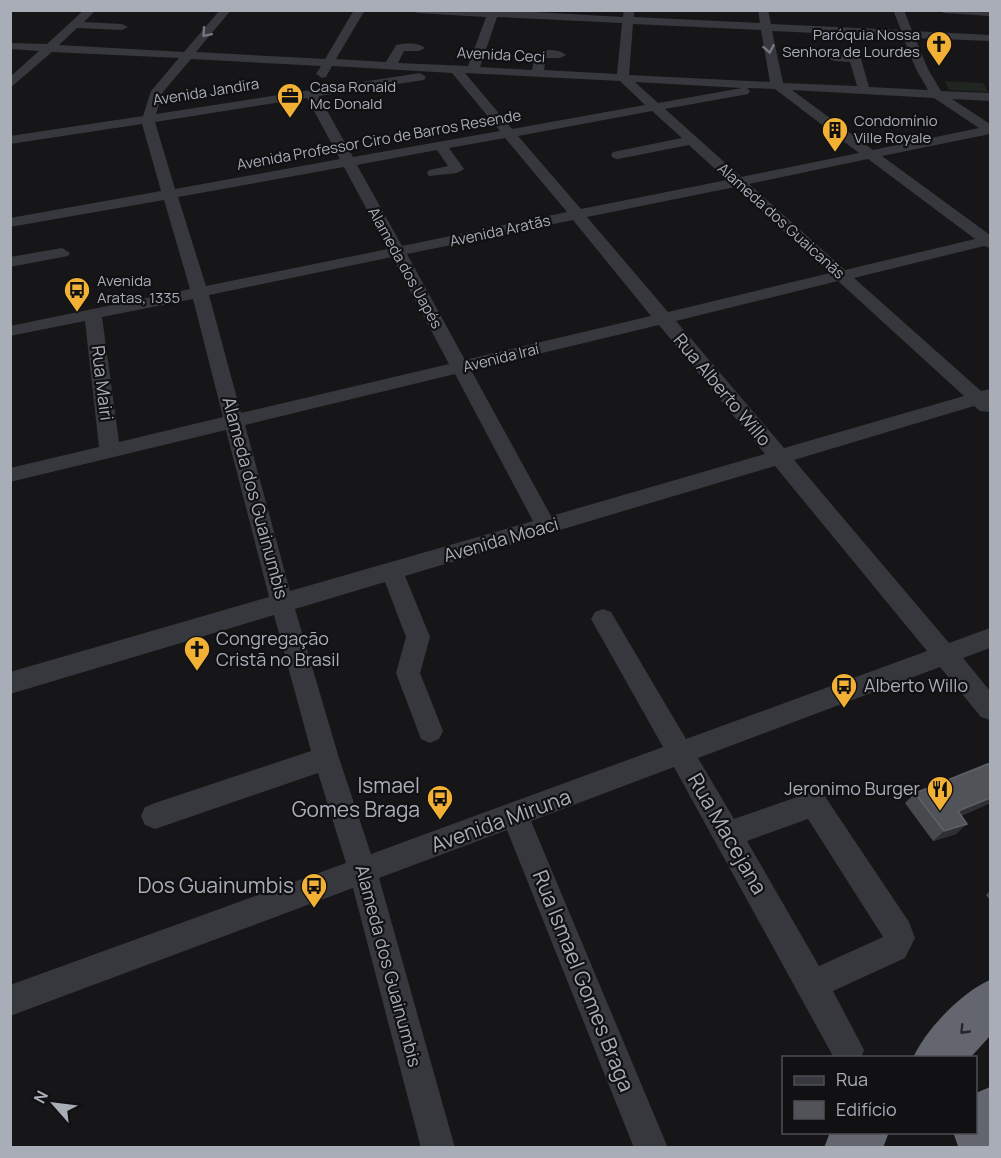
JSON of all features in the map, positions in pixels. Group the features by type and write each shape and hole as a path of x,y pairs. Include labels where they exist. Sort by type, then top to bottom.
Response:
{"highway":[{"path":"939,1056 990,1003"},
{"path":"977,1126 990,1112"},
{"path":"849,1148 862,1134"},
{"path":"958,1148 970,1134"}],"street":[{"path":"10,84 91,10"},
{"path":"147,118 158,91 226,10"},
{"path":"311,93 360,10"},
{"path":"417,10 629,16 765,27 990,38"},
{"path":"763,10 778,86 990,241"},
{"path":"898,10 922,69 937,94 990,130"},
{"path":"944,10 990,13"},
{"path":"473,70 493,12"},
{"path":"622,78 629,16"},
{"path":"75,25 122,27"},
{"name":"Avenida Ceci","path":"10,46 990,97"},
{"path":"390,66 400,47 419,48"},
{"path":"537,73 542,54 560,55"},
{"path":"834,58 855,59 864,90"},
{"path":"406,80 419,68"},
{"name":"Avenida Jandira","path":"10,140 406,80 453,69"},
{"name":"Rua Alberto Willo","path":"453,69 990,709"},
{"name":"Alameda dos Guaicanãs","path":"622,78 986,401"},
{"name":"Avenida Professor Ciro de Barros Resende","path":"10,223 656,108 744,91 748,87 745,84"},
{"name":"Alameda dos Uapés","path":"311,93 547,526"},
{"name":"Alameda dos Guainumbis","path":"147,118 200,292 282,603 326,758 363,872 438,1148"},
{"name":"Avenida Aratãs","path":"10,331 990,130"},
{"path":"618,155 692,140"},
{"path":"434,174 457,169 441,147"},
{"name":"Avenida Iraí","path":"10,475 990,241"},
{"path":"10,262 62,253"},
{"name":"Rua Mairi","path":"93,314 110,452"},
{"name":"Avenida Moaci","path":"10,683 779,458 986,401"},
{"path":"392,571 418,637 408,673 430,730"},
{"name":"Rua Macejana","path":"603,619 848,1050"},
{"name":"Avenida Miruna","path":"10,1001 990,638"},
{"path":"155,816 326,758"},
{"path":"727,835 814,804 898,933 900,938 894,947 812,985"},
{"name":"Rua Ismael Gomes Braga","path":"515,815 651,1148"}],"shaded area":[{"path":"945,81 983,83 988,92 949,90"}],"building":[{"name":"Jeronimo Burger","path":"990,763 990,798 958,811 967,824 944,831 915,793"}],"place":[{"name":"Paróquia Nossa Senhora de Lourdes","path":"939,67"},
{"name":"Casa Ronald Mc Donald","path":"290,119"},
{"name":"Condomínio Ville Royale","path":"835,153"},
{"name":"Avenida Aratas, 1335","path":"77,313"},
{"name":"Congregação Cristã no Brasil","path":"197,672"},
{"name":"Alberto Willo","path":"844,709"},
{"name":"Jeronimo Burger","path":"940,812"},
{"name":"Ismael Gomes Braga","path":"440,821"},
{"name":"Dos Guainumbis","path":"314,909"}]}
